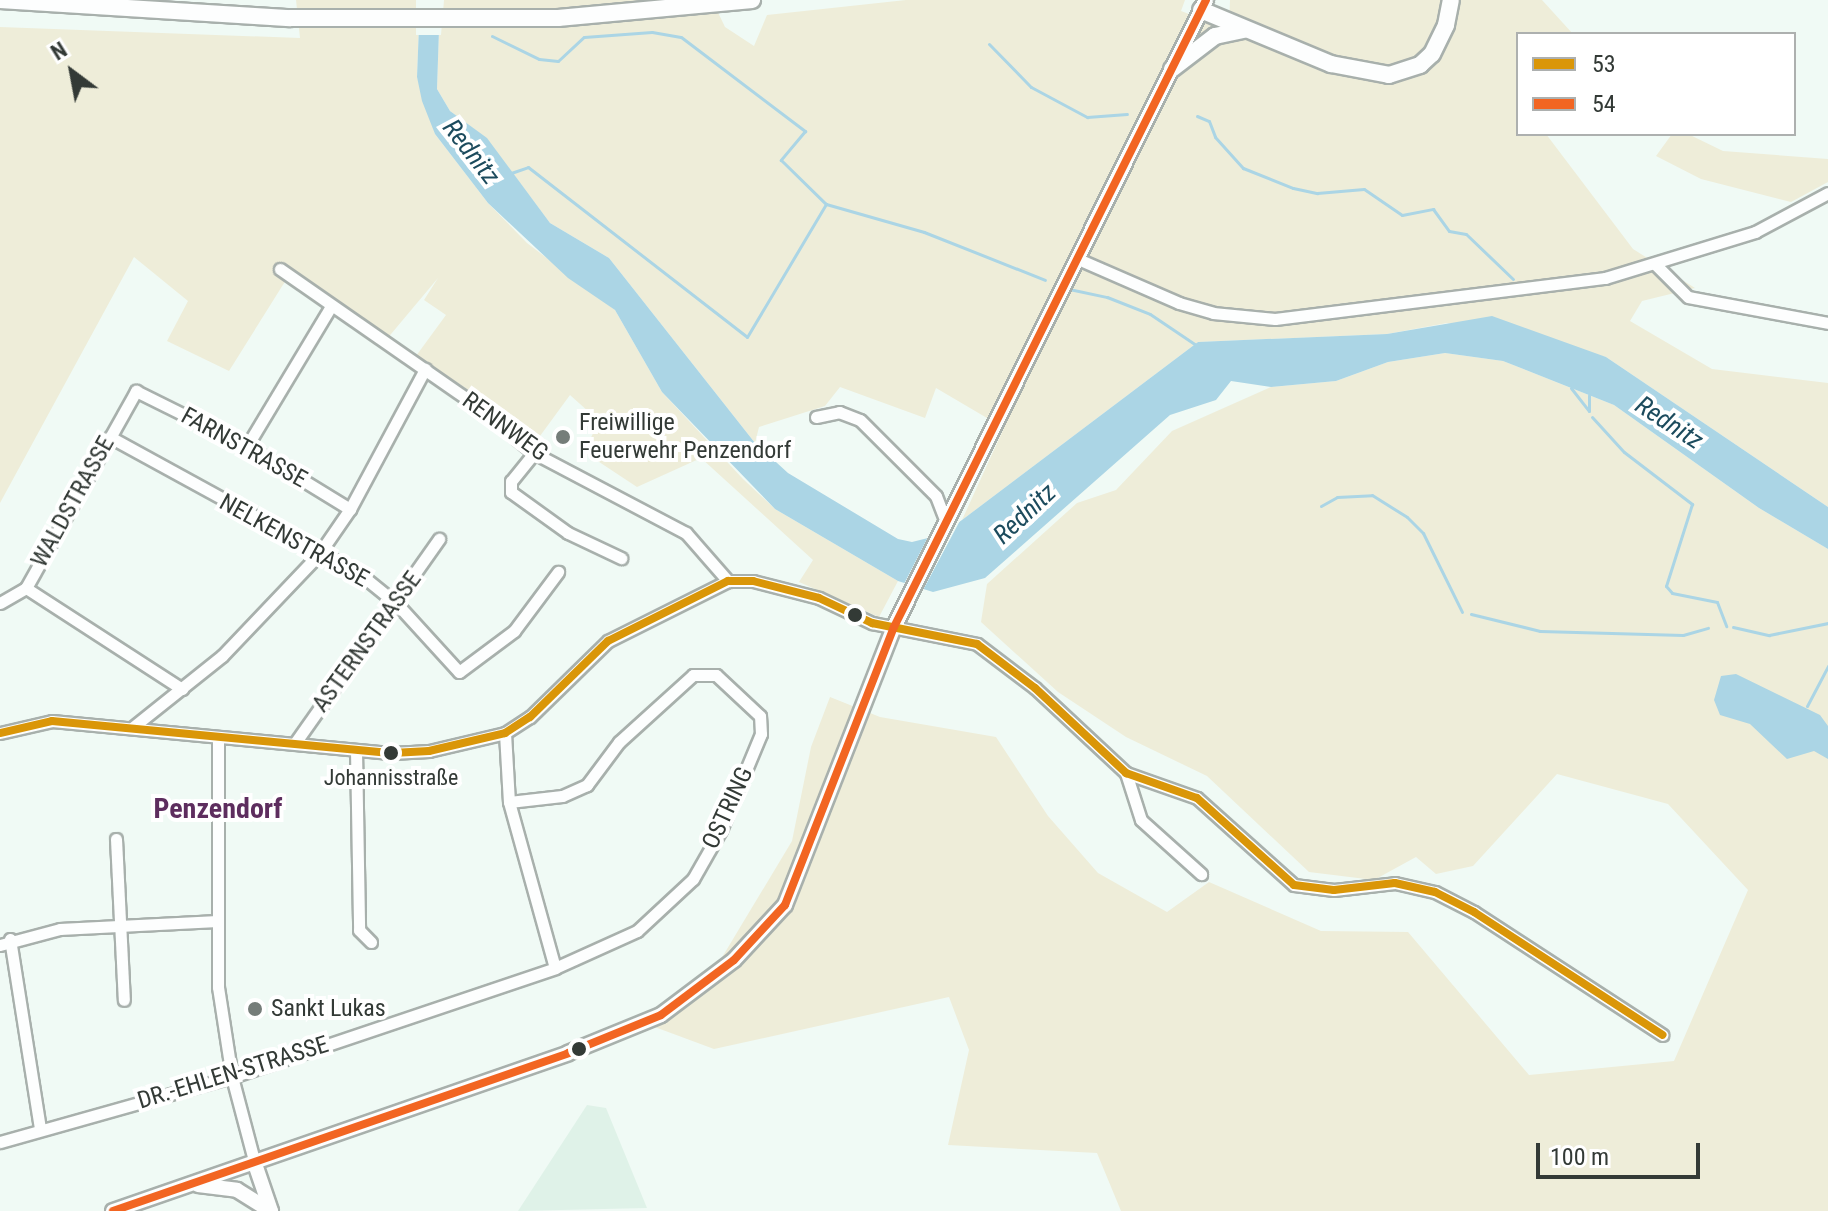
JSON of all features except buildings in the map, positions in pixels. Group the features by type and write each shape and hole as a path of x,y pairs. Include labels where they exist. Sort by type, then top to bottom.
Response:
{"highway":[{"path":"0,0 290,18 558,18 752,0"},
{"path":"1204,5 1245,30 1331,64 1389,75 1420,65 1432,54 1448,2"},
{"path":"1172,69 1215,36 1245,30"}],"main road":[{"path":"113,1211 255,1164 621,1033 661,1015 734,960 785,905 894,627 1204,5"},
{"path":"255,1164 271,1211"},
{"path":"193,1184 237,1190 271,1211"}],"street":[{"path":"1078,259 1179,303 1213,313 1275,319 1432,303 1605,278 1656,265 1755,232 1828,193"},
{"path":"1656,265 1688,297 1828,323"},
{"name":"RENNWEG","path":"280,269 330,308 425,369 534,453 686,533 728,581"},
{"path":"247,446 330,308"},
{"path":"133,727 222,656 319,554 350,509 425,369"},
{"name":"FARNSTRASSE","path":"136,391 247,446 350,509"},
{"name":"WALDSTRASSE","path":"0,603 26,588 136,391"},
{"path":"816,417 839,412 860,420 936,496 943,527"},
{"name":"NELKENSTRASSE","path":"110,437 360,574 397,604 459,672 514,631 558,572"},
{"path":"534,453 511,481 511,492 568,533 621,558"},
{"name":"ASTERNSTRASSE","path":"295,743 397,604 439,539"},
{"path":"0,733 52,721 356,750 429,751 505,733 530,717 608,641 728,581 787,588 872,623 977,644 1035,688 1126,773 1197,798 1294,885 1334,890 1395,883 1435,892 1474,912 1663,1035"},
{"path":"26,588 182,689"},
{"name":"OSTRING","path":"509,802 562,796 587,785 650,710 693,675 716,675 760,716 761,734 732,803 693,879 637,931 555,968"},
{"path":"505,733 509,802 555,968"},
{"path":"218,737 218,987 232,1077 255,1164"},
{"path":"356,750 359,930 371,942"},
{"path":"1126,773 1141,820 1201,874"},
{"path":"116,839 124,1000"},
{"path":"40,1129 5,942 120,923 217,921"},
{"name":"DR.-EHLEN-STRASSE","path":"0,1142 232,1077 555,968"}],"shaded area":[{"path":"296,0 420,0 417,77 435,134 488,203 527,243 615,310 662,392 743,479 775,509 898,581 879,617 799,582 813,560 701,458 637,487 584,452 599,421 570,395 540,436 416,356 446,315 424,300 438,278 386,340 291,272 229,371 167,341 188,301 134,257 0,503 0,27 300,38"},
{"path":"440,0 712,0 725,27 754,46 767,15 906,0 1185,0 1181,11 1229,29 1230,0 1542,0 1571,32 1516,32 1516,136 1548,136 1633,249 1695,288 1642,301 1630,321 1712,369 1828,383 1828,507 1606,357 1447,323 1387,334 1198,342 962,520 1004,428 936,388 925,418 840,387 825,406 759,427 755,443 609,258 550,223 487,139 450,111 437,89"},
{"path":"1671,136 1692,136 1723,151 1828,159 1828,182 1791,202 1701,179 1656,156"},
{"path":"1445,353 1503,361 1614,405 1759,508 1828,549 1828,1211 1121,1211 1097,1153 948,1145 969,1050 949,997 714,1049 652,1026 703,989 792,841 811,747 830,697 880,717 996,737 1048,816 1098,873 1167,912 1209,882 1321,931 1408,932 1529,1075 1674,1061 1748,890 1668,804 1557,774 1473,866 1436,874 1416,857 1374,880 1309,872 1207,776 1126,737 1058,692 981,622 987,584 1077,503 1116,490 1172,431 1271,387 1336,381 1388,362"},
{"path":"587,1105 606,1108 647,1208 518,1211"}],"water":[{"name":"Rednitz","path":"420,0 440,0 437,89 450,111 487,138 550,223 609,258 755,443 788,473 898,539 912,542 940,535 1198,342 1387,334 1492,316 1606,357 1828,507 1828,549 1759,508 1614,405 1503,361 1445,353 1388,362 1336,381 1271,387 1231,381 1216,400 1170,415 985,578 933,592 898,581 775,509 662,392 615,310 568,278 488,203 435,134 422,101 417,77"},
{"path":"1736,674 1820,715 1828,726 1828,759 1814,751 1787,759 1750,724 1720,715 1714,700 1721,676"}],"pier":[{"path":"416,0 444,0 441,35 416,35"},
{"path":"963,515 922,592 903,586 930,533"}],"waterway":[{"path":"492,36 539,59 558,61 584,37 652,32 681,37 805,131 781,160 826,204 924,232 1045,280"},
{"path":"989,44 1031,87 1087,117 1127,114"},
{"path":"1197,116 1209,121 1215,137 1243,168 1293,188 1317,193 1364,189 1402,215 1433,209 1449,231 1466,234 1513,279"},
{"name":"Rednitz","path":"511,173 528,167 747,337 826,204"},
{"path":"1069,289 1107,297 1150,314 1196,345"},
{"path":"1571,388 1589,411"},
{"path":"1589,395 1589,411"},
{"path":"1592,417 1624,452 1692,504 1666,586 1672,593 1717,602 1726,626"},
{"path":"1321,506 1337,497 1372,495 1407,517 1423,533 1462,612"},
{"path":"1471,614 1540,631 1683,635 1708,628"},
{"path":"1733,627 1769,635 1828,623"},
{"path":"1807,706 1828,666"}],"transit line":[{"name":"54","path":"113,1211 568,1053 661,1015 734,960 785,905 894,627 1206,0"},
{"name":"53","path":"0,733 52,721 392,753 429,751 505,733 530,717 608,641 728,581 753,581 819,598 872,623 977,644 1035,688 1126,773 1197,798 1294,885 1334,890 1395,883 1435,892 1474,912 1663,1035"}],"place":[{"name":"Freiwillige Feuerwehr Penzendorf","path":"563,437"},
{"name":"Johannisstraße","path":"391,753"},
{"name":"Sankt Lukas","path":"255,1009"}],"district":[{"name":"Penzendorf","path":"218,809"}]}
